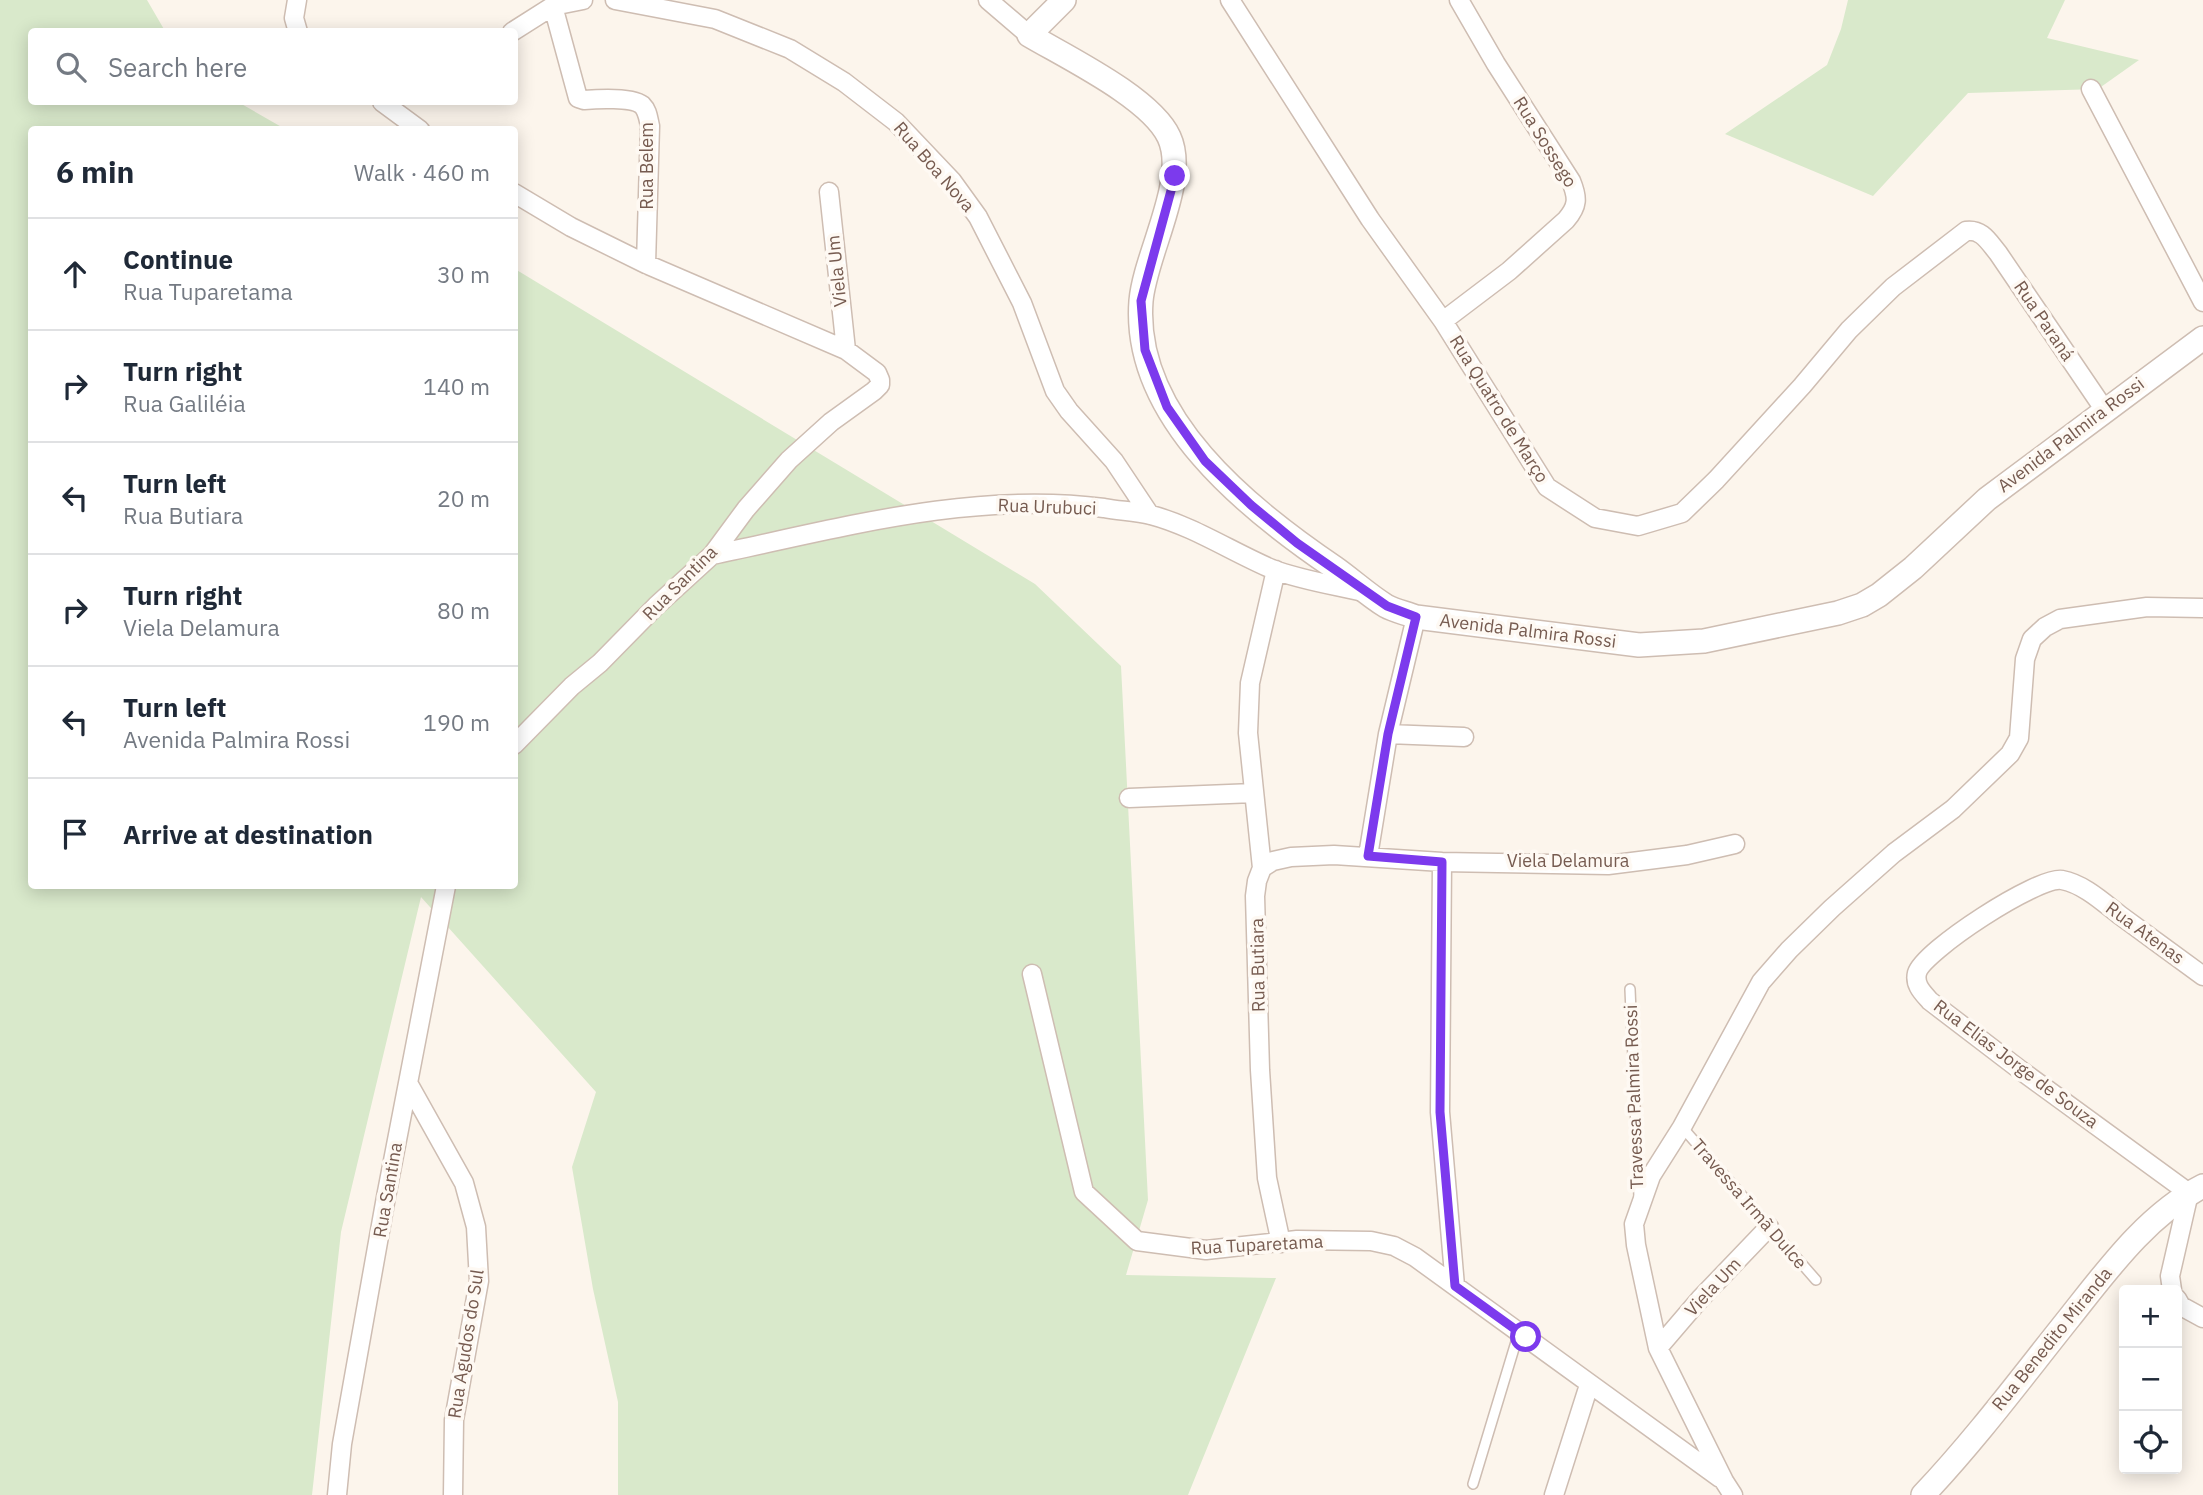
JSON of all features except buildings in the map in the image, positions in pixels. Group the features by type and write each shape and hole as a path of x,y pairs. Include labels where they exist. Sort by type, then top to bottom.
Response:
{"street":[{"path":"297,0 294,18 297,28"},
{"path":"518,28 553,6 583,0"},
{"name":"Rua Boa Nova","path":"615,0 715,19 790,49 844,82 896,122 952,181 978,217 1022,303 1055,391 1069,411 1114,461 1150,514"},
{"path":"988,0 1030,35 1064,0"},
{"name":"Rua Quatro de Março","path":"1230,0 1370,219 1443,321 1547,487 1595,518 1638,526 1682,513 1802,386 1849,330 1893,288 1966,231 1975,230 1983,234"},
{"name":"Rua Sossego","path":"1443,321 1509,271 1566,220 1574,210 1578,197 1571,181 1459,0"},
{"name":"Rua Belem","path":"553,6 578,98 635,101 643,106 648,114 650,126 646,264"},
{"name":"Avenida Palmira Rossi","path":"1030,35 1142,103 1161,124 1172,145 1175,176 1141,301 1145,350 1167,407 1205,461 1251,505 1297,543 1387,606 1416,617 1639,645 1704,641 1862,606 1880,596 1913,568 1987,499 2104,409 2203,338"},
{"path":"2091,89 2203,302"},
{"path":"386,105 415,126"},
{"path":"399,114 410,105"},
{"name":"Viela Um","path":"829,192 846,350"},
{"path":"518,195 571,227 646,264 846,350"},
{"name":"Rua Paraná","path":"1983,234 2104,409"},
{"name":"Rua Santina","path":"518,741 572,686 600,663 656,606 712,555 746,509 789,460 831,422 880,386 877,373 846,350"},
{"name":"Rua Urubuci","path":"712,555 879,518 945,508 1072,504 1150,514 1178,524 1276,570 1371,594"},
{"name":"Rua Butiara","path":"1276,570 1250,683 1248,733 1262,869 1255,896 1260,1070 1267,1178 1281,1243"},
{"path":"1728,1488 1658,1348 1634,1224 1651,1176 1682,1127 1761,982 1788,950 1894,853 1953,809 2010,754 2019,738 2025,659 2032,639 2060,620 2147,607 2203,608"},
{"path":"1368,856 1388,734 1416,617"},
{"path":"1388,734 1464,737"},
{"path":"1129,799 1254,793"},
{"name":"Viela Delamura","path":"1442,862 1608,864 1687,855 1735,844"},
{"path":"1262,869 1273,861 1291,856 1368,856 1442,862 1440,1112 1455,1286"},
{"name":"Rua Elias Jorge de Souza","path":"2087,890 2059,879 2044,882 1972,924 1925,960 1917,970 1916,981 1921,992 1941,1009 2024,1072 2196,1190"},
{"name":"Rua Santina","path":"337,1495 342,1444 445,889"},
{"name":"Rua Atenas","path":"2087,890 2203,976"},
{"name":"Rua Tuparetama","path":"1032,974 1084,1192 1138,1241 1206,1250 1297,1240 1371,1241 1394,1246 1415,1257 1519,1332 1728,1488"},
{"name":"Rua Agudos do Sul","path":"408,1083 464,1184 477,1227 479,1281 454,1420 453,1495"},
{"path":"2171,1285 2170,1276 2196,1190"},
{"name":"Rua Benedito Miranda","path":"1923,1495 2000,1405 2129,1243 2196,1190"},
{"name":"Viela Um","path":"1658,1348 1700,1299 1769,1227"},
{"path":"2182,1307 2203,1318"},
{"path":"1554,1495 1589,1385"}],"lane":[{"name":"Travessa Palmira Rossi","path":"1630,989 1639,1206"},
{"name":"Travessa Irmã Dulce","path":"1682,1127 1815,1280"},
{"path":"1473,1484 1519,1332"}],"green space":[{"path":"0,0 147,0 163,28 28,28 28,105 243,105 280,126 28,126 28,889 518,889 518,271 1035,584 1121,666 1148,1200 1126,1275 1276,1278 1188,1495 618,1495 618,1402 593,1289 572,1167 596,1092 421,897 341,1232 312,1495 0,1495"},
{"path":"1848,0 2065,0 2047,38 2139,60 2098,89 1968,93 1873,196 1725,134 1827,65 1841,29"}],"route":[{"path":"1175,176 1141,301 1145,350 1157,387 1167,407 1205,461 1251,505 1297,543 1387,606 1416,617 1388,734 1368,856 1442,862 1440,1112 1455,1286 1526,1337"}]}
